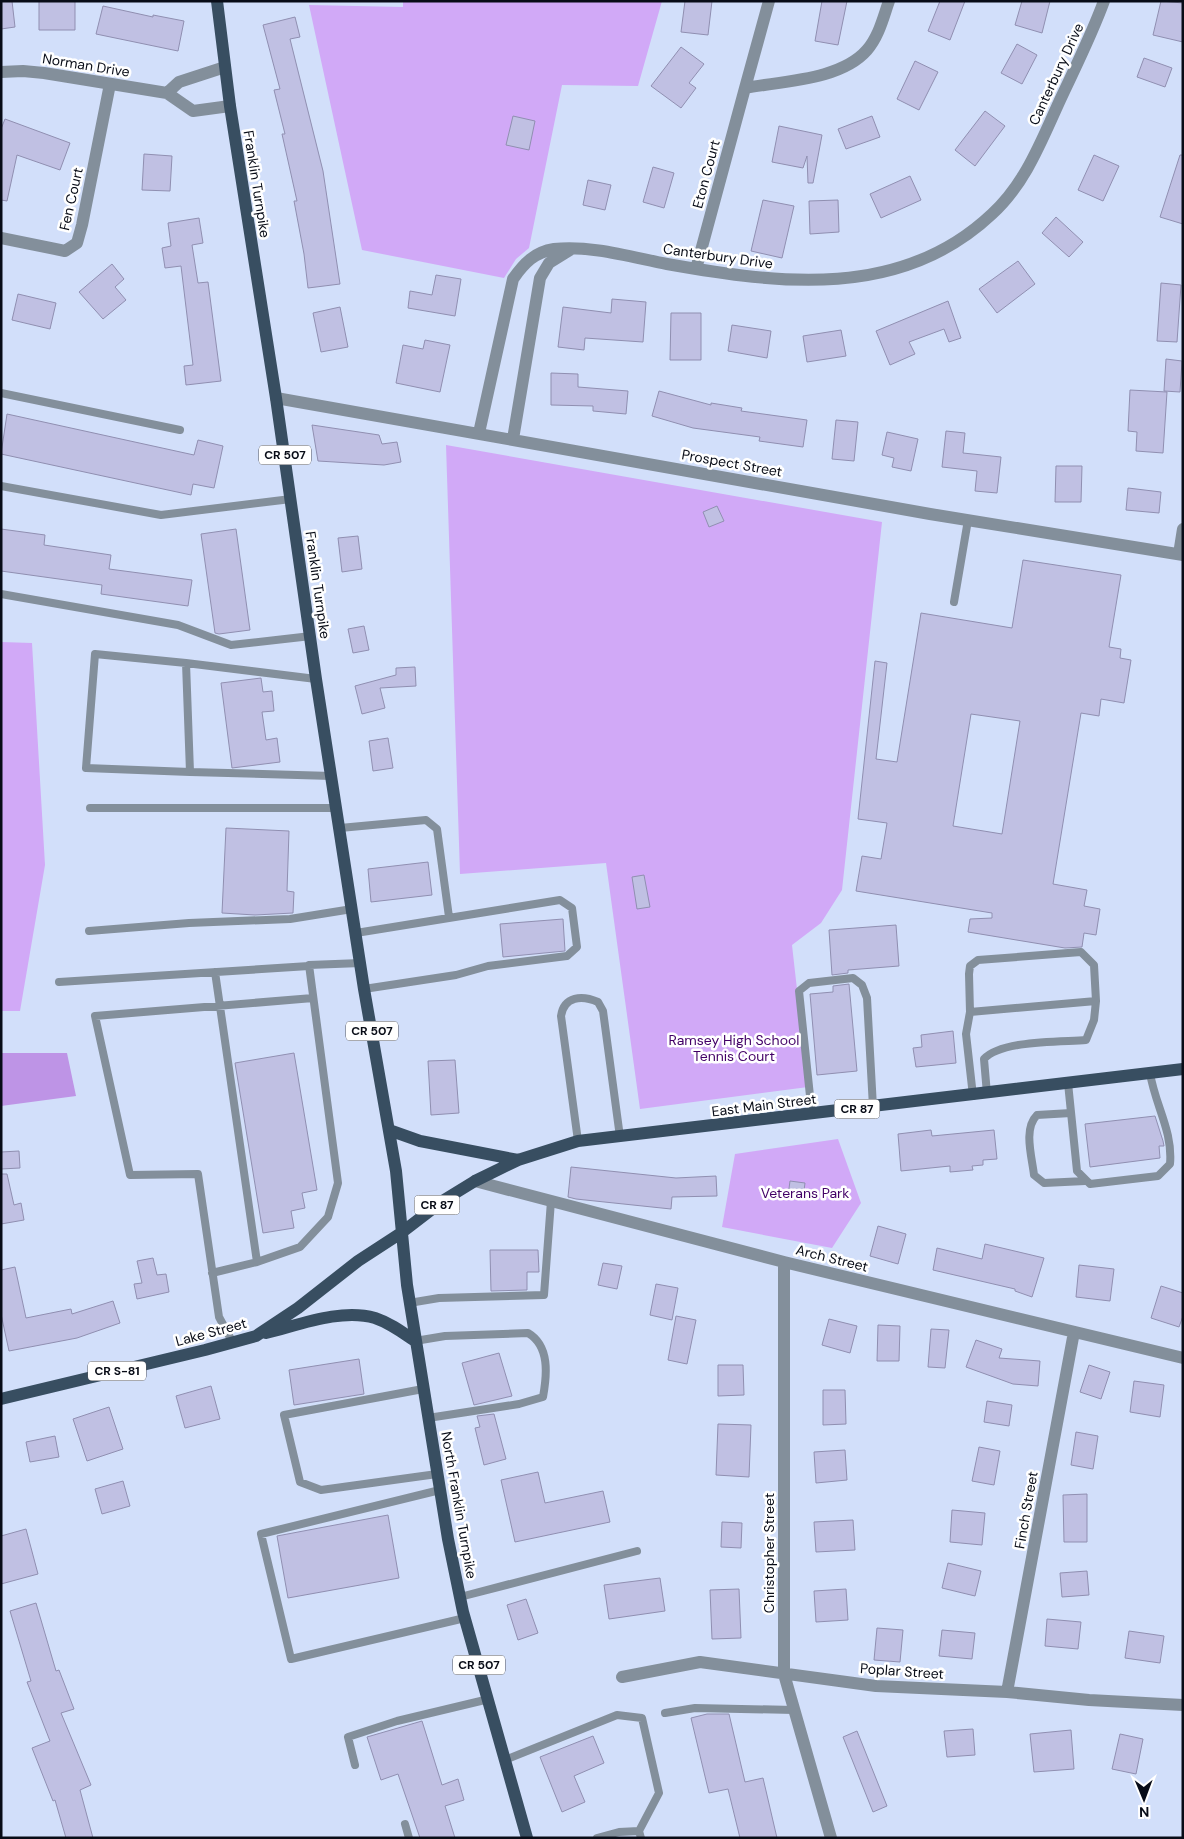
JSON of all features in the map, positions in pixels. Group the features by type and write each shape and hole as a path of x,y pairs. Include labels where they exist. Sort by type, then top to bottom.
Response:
{"main road":[{"name":"Franklin Turnpike","path":"217,1 230,106 276,398 316,679 364,989 396,1171"},
{"name":"East Main Street","path":"475,1181 518,1160 578,1141 873,1108 1183,1069"},
{"path":"390,1130 420,1142 518,1160"},
{"name":"North Franklin Turnpike","path":"396,1171 409,1303 437,1474 460,1597 527,1838"},
{"name":"CR 87","path":"401,1233 444,1200 475,1181"},
{"name":"Lake Street","path":"1,1399 256,1336 298,1308 358,1261 401,1233"},
{"path":"256,1336 316,1320 360,1316 388,1324 415,1341"}],"street":[{"name":"Eton Court","path":"696,269 769,1"},
{"path":"745,88 837,71 855,62 868,50 877,36 889,1"},
{"name":"Canterbury Drive","path":"479,433 514,279 523,264 537,254 554,249 589,249 767,280 845,279 895,271 924,261 971,234 994,213 1014,190 1031,164 1104,1"},
{"path":"167,93 179,82 225,67"},
{"name":"Norman Drive","path":"1,72 30,72 167,93 193,111 230,106"},
{"name":"Fen Court","path":"1,238 65,251 76,243 82,225 110,84"},
{"path":"513,439 540,278 549,263 572,249"},
{"name":"Prospect Street","path":"276,398 968,520 1181,554"},
{"path":"1181,554 1183,529"},
{"name":"Arch Street","path":"475,1181 784,1262 1183,1358"},
{"name":"Christopher Street","path":"784,1262 784,1674 831,1838"},
{"name":"Finch Street","path":"1007,1692 1074,1332"},
{"name":"Poplar Street","path":"622,1677 700,1662 876,1686 1007,1692 1089,1700 1183,1705"}],"lane":[{"path":"1,393 180,430"},
{"path":"1,486 161,515 291,499"},
{"path":"954,602 968,520"},
{"path":"1,594 178,625 231,646 311,636"},
{"path":"316,679 94,654 86,768 332,776"},
{"path":"186,663 190,772"},
{"path":"90,808 337,808"},
{"path":"340,828 426,820 438,830 448,917"},
{"path":"356,933 560,900 572,908 577,947 567,956 488,966 456,975 364,989"},
{"path":"89,931 189,923 290,918 352,909"},
{"path":"973,1096 966,1034 970,1012 970,966 978,960 1081,952 1094,965 1096,1001 1094,1020 1086,1040 1006,1047 991,1052 984,1059 986,1094"},
{"path":"59,982 361,963"},
{"path":"212,1273 257,1262 300,1246 328,1218 338,1183 309,966"},
{"path":"215,972 257,1262"},
{"path":"812,1115 799,991 809,983 853,978 862,985 867,998 873,1108"},
{"path":"233,1343 219,1317 198,1174 130,1175 95,1016 313,998"},
{"path":"578,1141 561,1016 562,1006 568,1001 579,998 598,1002 603,1011 620,1137"},
{"path":"970,1012 1096,1001"},
{"path":"1068,1084 1077,1171 1085,1181 1090,1184 1158,1176 1168,1168 1170,1142 1164,1115 1153,1092 1150,1073"},
{"path":"1071,1113 1037,1115 1033,1120 1030,1137 1034,1175 1044,1183 1085,1181"},
{"path":"409,1303 439,1298 544,1295 551,1201"},
{"path":"415,1341 445,1336 528,1333 535,1337 544,1350 546,1381 543,1397 519,1404 428,1418"},
{"path":"423,1389 284,1415 300,1482 321,1490 437,1474"},
{"path":"440,1490 261,1534 291,1659 465,1618"},
{"path":"460,1597 636,1551"},
{"path":"356,1765 348,1737 397,1721 489,1699"},
{"path":"665,1712 695,1708 794,1710"},
{"path":"505,1760 617,1715 642,1718 659,1793 640,1834 619,1832 596,1838"},
{"path":"404,1824 409,1838"}],"green space":[{"path":"403,1 662,1 638,86 562,85 529,248 516,259 504,278 362,250 309,5 403,7"},
{"name":"Ramsey High School Tennis Court","path":"446,445 882,522 842,890 821,923 792,945 808,1087 640,1109 606,863 460,874"},
{"path":"1,642 32,643 45,865 20,1011 1,1011"},
{"name":"Veterans Park","path":"838,1139 861,1203 832,1248 722,1227 735,1154"}],"shaded area":[{"path":"1,1053 67,1053 76,1096 1,1106"}],"building":[{"path":"1,1 12,1 15,27 1,29"},
{"path":"39,1 75,1 75,30 39,30"},
{"path":"685,1 712,1 708,35 681,32"},
{"path":"822,1 847,1 838,45 815,41"},
{"path":"940,1 965,1 950,40 928,31"},
{"path":"1022,1 1050,1 1042,33 1015,25"},
{"path":"1161,1 1183,3 1183,42 1153,35"},
{"path":"103,6 153,17 153,15 184,21 178,51 96,34"},
{"path":"295,17 300,37 290,39 323,171 340,284 308,288 294,201 297,201 282,134 285,134 274,90 280,89 263,25"},
{"path":"1017,44 1037,55 1022,84 1001,73"},
{"path":"681,47 704,64 689,83 696,88 681,108 651,86"},
{"path":"1144,58 1172,68 1165,87 1137,77"},
{"path":"915,61 938,72 919,110 897,99"},
{"path":"985,111 1005,126 975,166 955,150"},
{"path":"513,116 535,121 529,150 506,145"},
{"path":"872,116 880,137 846,149 838,129"},
{"path":"5,119 70,143 60,170 17,155 7,201 1,200 1,129"},
{"path":"779,126 822,135 813,183 808,183 807,156 803,168 772,162"},
{"path":"144,154 172,156 170,191 142,190"},
{"path":"1094,155 1119,166 1103,201 1078,190"},
{"path":"1180,155 1183,155 1183,224 1160,217"},
{"path":"653,167 674,173 664,208 643,202"},
{"path":"910,176 921,200 881,218 870,194"},
{"path":"588,180 611,185 605,210 583,205"},
{"path":"763,200 794,206 782,258 751,251"},
{"path":"838,200 839,232 810,234 809,201"},
{"path":"1056,217 1083,242 1069,257 1042,233"},
{"path":"199,218 203,243 192,245 198,283 208,282 221,381 186,385 184,366 193,365 181,266 165,268 162,248 171,246 168,223"},
{"path":"1018,261 1035,284 997,313 979,289"},
{"path":"112,264 124,279 115,287 126,300 103,319 79,292"},
{"path":"436,275 461,279 455,316 408,308 410,291 432,295"},
{"path":"1161,283 1181,285 1177,342 1157,341"},
{"path":"18,294 56,303 50,329 12,320"},
{"path":"612,299 646,302 643,342 585,338 584,350 558,347 563,307 611,313"},
{"path":"948,301 961,338 949,342 944,329 909,342 915,354 890,365 876,331"},
{"path":"340,307 348,347 321,352 313,313"},
{"path":"671,313 701,313 701,360 670,360"},
{"path":"732,325 771,331 767,358 728,351"},
{"path":"841,330 846,356 807,362 803,336"},
{"path":"425,340 450,345 440,392 396,383 403,345 423,349"},
{"path":"1166,359 1182,361 1180,392 1164,391"},
{"path":"551,373 578,374 578,387 628,391 626,414 593,411 593,406 551,405"},
{"path":"1130,390 1167,392 1163,453 1136,451 1137,432 1128,431"},
{"path":"659,391 711,405 711,403 742,408 741,411 807,420 803,447 759,441 760,437 693,428 652,416"},
{"path":"7,414 194,455 198,440 223,446 214,488 193,484 191,495 1,454"},
{"path":"836,420 858,422 854,461 832,459"},
{"path":"312,425 379,435 382,444 397,442 401,462 384,465 318,461"},
{"path":"946,431 965,433 963,453 1001,457 997,493 975,491 977,471 942,467"},
{"path":"887,432 918,439 911,471 892,467 894,458 882,455"},
{"path":"1056,466 1082,466 1081,502 1055,502"},
{"path":"1128,488 1161,492 1159,513 1126,510"},
{"path":"717,506 724,521 709,527 703,512"},
{"path":"1,529 45,535 44,545 111,555 109,569 192,580 188,606 101,594 102,585 1,571"},
{"path":"236,529 250,630 219,634 215,633 201,534"},
{"path":"358,536 362,569 342,572 338,538"},
{"path":"1023,560 1121,575 1109,647 1121,649 1120,658 1131,660 1124,703 1101,699 1099,716 1081,713 1053,884 1087,890 1084,906 1100,909 1096,935 1084,933 1082,947 1065,948 968,932 970,919 992,918 992,913 856,891 862,856 881,859 887,823 858,819 875,661 887,663 876,759 897,762 921,613 1012,628","holes":["971,714 1020,721 1002,834 953,826"]},
{"path":"364,626 369,650 353,653 348,629"},
{"path":"415,667 416,686 380,688 385,708 362,714 355,686 396,675 396,668"},
{"path":"261,678 263,692 272,691 274,711 262,712 266,740 277,738 280,762 232,768 221,683"},
{"path":"388,738 393,768 373,771 369,741"},
{"path":"226,828 289,831 287,891 294,892 293,913 255,915 222,913"},
{"path":"428,862 432,895 371,902 368,869"},
{"path":"644,875 650,907 637,909 632,877"},
{"path":"563,919 565,951 503,957 500,924"},
{"path":"896,925 899,966 848,970 848,973 832,975 829,930"},
{"path":"849,984 857,1071 817,1075 810,994 833,992 833,986"},
{"path":"953,1031 956,1063 916,1067 913,1048 922,1047 921,1035"},
{"path":"294,1053 317,1190 302,1193 305,1208 291,1211 294,1228 263,1233 235,1063"},
{"path":"455,1060 459,1113 431,1115 428,1061"},
{"path":"1155,1116 1164,1146 1159,1146 1160,1158 1090,1167 1085,1124"},
{"path":"931,1130 932,1136 994,1130 997,1159 983,1160 983,1165 972,1166 973,1170 950,1172 950,1166 901,1171 898,1134"},
{"path":"19,1151 20,1168 1,1169 1,1152"},
{"path":"571,1167 676,1178 716,1176 717,1196 672,1197 671,1209 576,1199 568,1197"},
{"path":"1,1174 7,1174 14,1205 21,1203 24,1220 1,1224"},
{"path":"790,1181 805,1183 803,1198 788,1196"},
{"path":"878,1226 906,1234 898,1264 870,1256"},
{"path":"985,1244 1044,1258 1032,1297 1015,1291 1015,1289 933,1270 937,1248 982,1259"},
{"path":"490,1250 538,1250 539,1272 527,1272 527,1290 491,1291"},
{"path":"153,1258 157,1275 166,1274 169,1292 137,1299 134,1284 142,1283 137,1261"},
{"path":"603,1263 622,1266 617,1289 598,1285"},
{"path":"1079,1265 1114,1269 1110,1301 1076,1297"},
{"path":"15,1267 26,1318 71,1309 72,1314 113,1301 120,1323 77,1338 9,1351 1,1314 1,1270"},
{"path":"656,1284 678,1288 672,1320 650,1315"},
{"path":"1161,1286 1183,1293 1183,1316 1179,1327 1151,1318"},
{"path":"676,1316 696,1320 687,1364 668,1360"},
{"path":"829,1319 857,1326 850,1353 822,1345"},
{"path":"878,1325 900,1326 899,1361 877,1361"},
{"path":"931,1329 949,1330 945,1368 928,1367"},
{"path":"976,1340 1002,1349 999,1358 1040,1361 1038,1386 1013,1384 966,1367"},
{"path":"499,1353 512,1396 474,1405 462,1363"},
{"path":"359,1359 364,1394 294,1405 289,1370"},
{"path":"718,1365 743,1365 744,1395 718,1396"},
{"path":"1089,1365 1110,1372 1101,1399 1080,1392"},
{"path":"1134,1381 1164,1385 1160,1417 1130,1412"},
{"path":"211,1386 220,1419 185,1428 176,1396"},
{"path":"823,1390 845,1390 846,1424 823,1425"},
{"path":"987,1401 1012,1405 1009,1426 984,1422"},
{"path":"109,1407 123,1449 87,1461 73,1419"},
{"path":"494,1414 506,1459 484,1465 475,1428 480,1427 477,1416"},
{"path":"718,1424 751,1425 749,1477 716,1475"},
{"path":"1076,1432 1098,1436 1093,1469 1071,1465"},
{"path":"55,1436 59,1457 30,1462 26,1442"},
{"path":"979,1447 1000,1451 994,1485 972,1481"},
{"path":"845,1450 847,1480 816,1483 814,1452"},
{"path":"538,1472 545,1503 603,1491 610,1522 515,1542 501,1480"},
{"path":"123,1481 130,1506 102,1514 95,1489"},
{"path":"1087,1494 1087,1542 1064,1542 1063,1495"},
{"path":"952,1510 985,1513 982,1545 950,1542"},
{"path":"388,1515 399,1578 288,1598 277,1536"},
{"path":"853,1520 855,1550 816,1552 814,1522"},
{"path":"722,1522 742,1523 741,1548 721,1547"},
{"path":"26,1529 38,1574 1,1584 1,1536"},
{"path":"948,1563 981,1571 975,1596 942,1588"},
{"path":"1087,1571 1089,1595 1062,1597 1060,1573"},
{"path":"660,1578 665,1611 609,1619 604,1585"},
{"path":"739,1589 741,1638 712,1639 710,1590"},
{"path":"846,1589 848,1620 816,1622 814,1591"},
{"path":"526,1599 538,1633 518,1640 507,1605"},
{"path":"36,1603 56,1671 59,1670 74,1709 61,1713 91,1785 80,1790 93,1838 66,1838 55,1800 53,1801 32,1748 50,1741 27,1682 31,1681 10,1611"},
{"path":"1047,1619 1081,1622 1078,1649 1045,1646"},
{"path":"877,1628 903,1630 900,1662 874,1660"},
{"path":"942,1630 975,1633 972,1659 939,1656"},
{"path":"1129,1631 1164,1636 1160,1663 1125,1658"},
{"path":"707,1714 729,1714 745,1782 763,1778 777,1838 740,1838 728,1789 709,1793 691,1718"},
{"path":"422,1721 442,1785 458,1779 464,1800 445,1806 455,1838 420,1838 398,1774 381,1780 367,1737"},
{"path":"973,1729 975,1755 947,1757 944,1731"},
{"path":"1071,1730 1074,1769 1034,1772 1030,1734"},
{"path":"857,1731 887,1806 873,1812 843,1737"},
{"path":"1120,1734 1143,1739 1136,1774 1112,1769"},
{"path":"593,1736 604,1763 574,1776 585,1802 562,1812 540,1757"}]}
